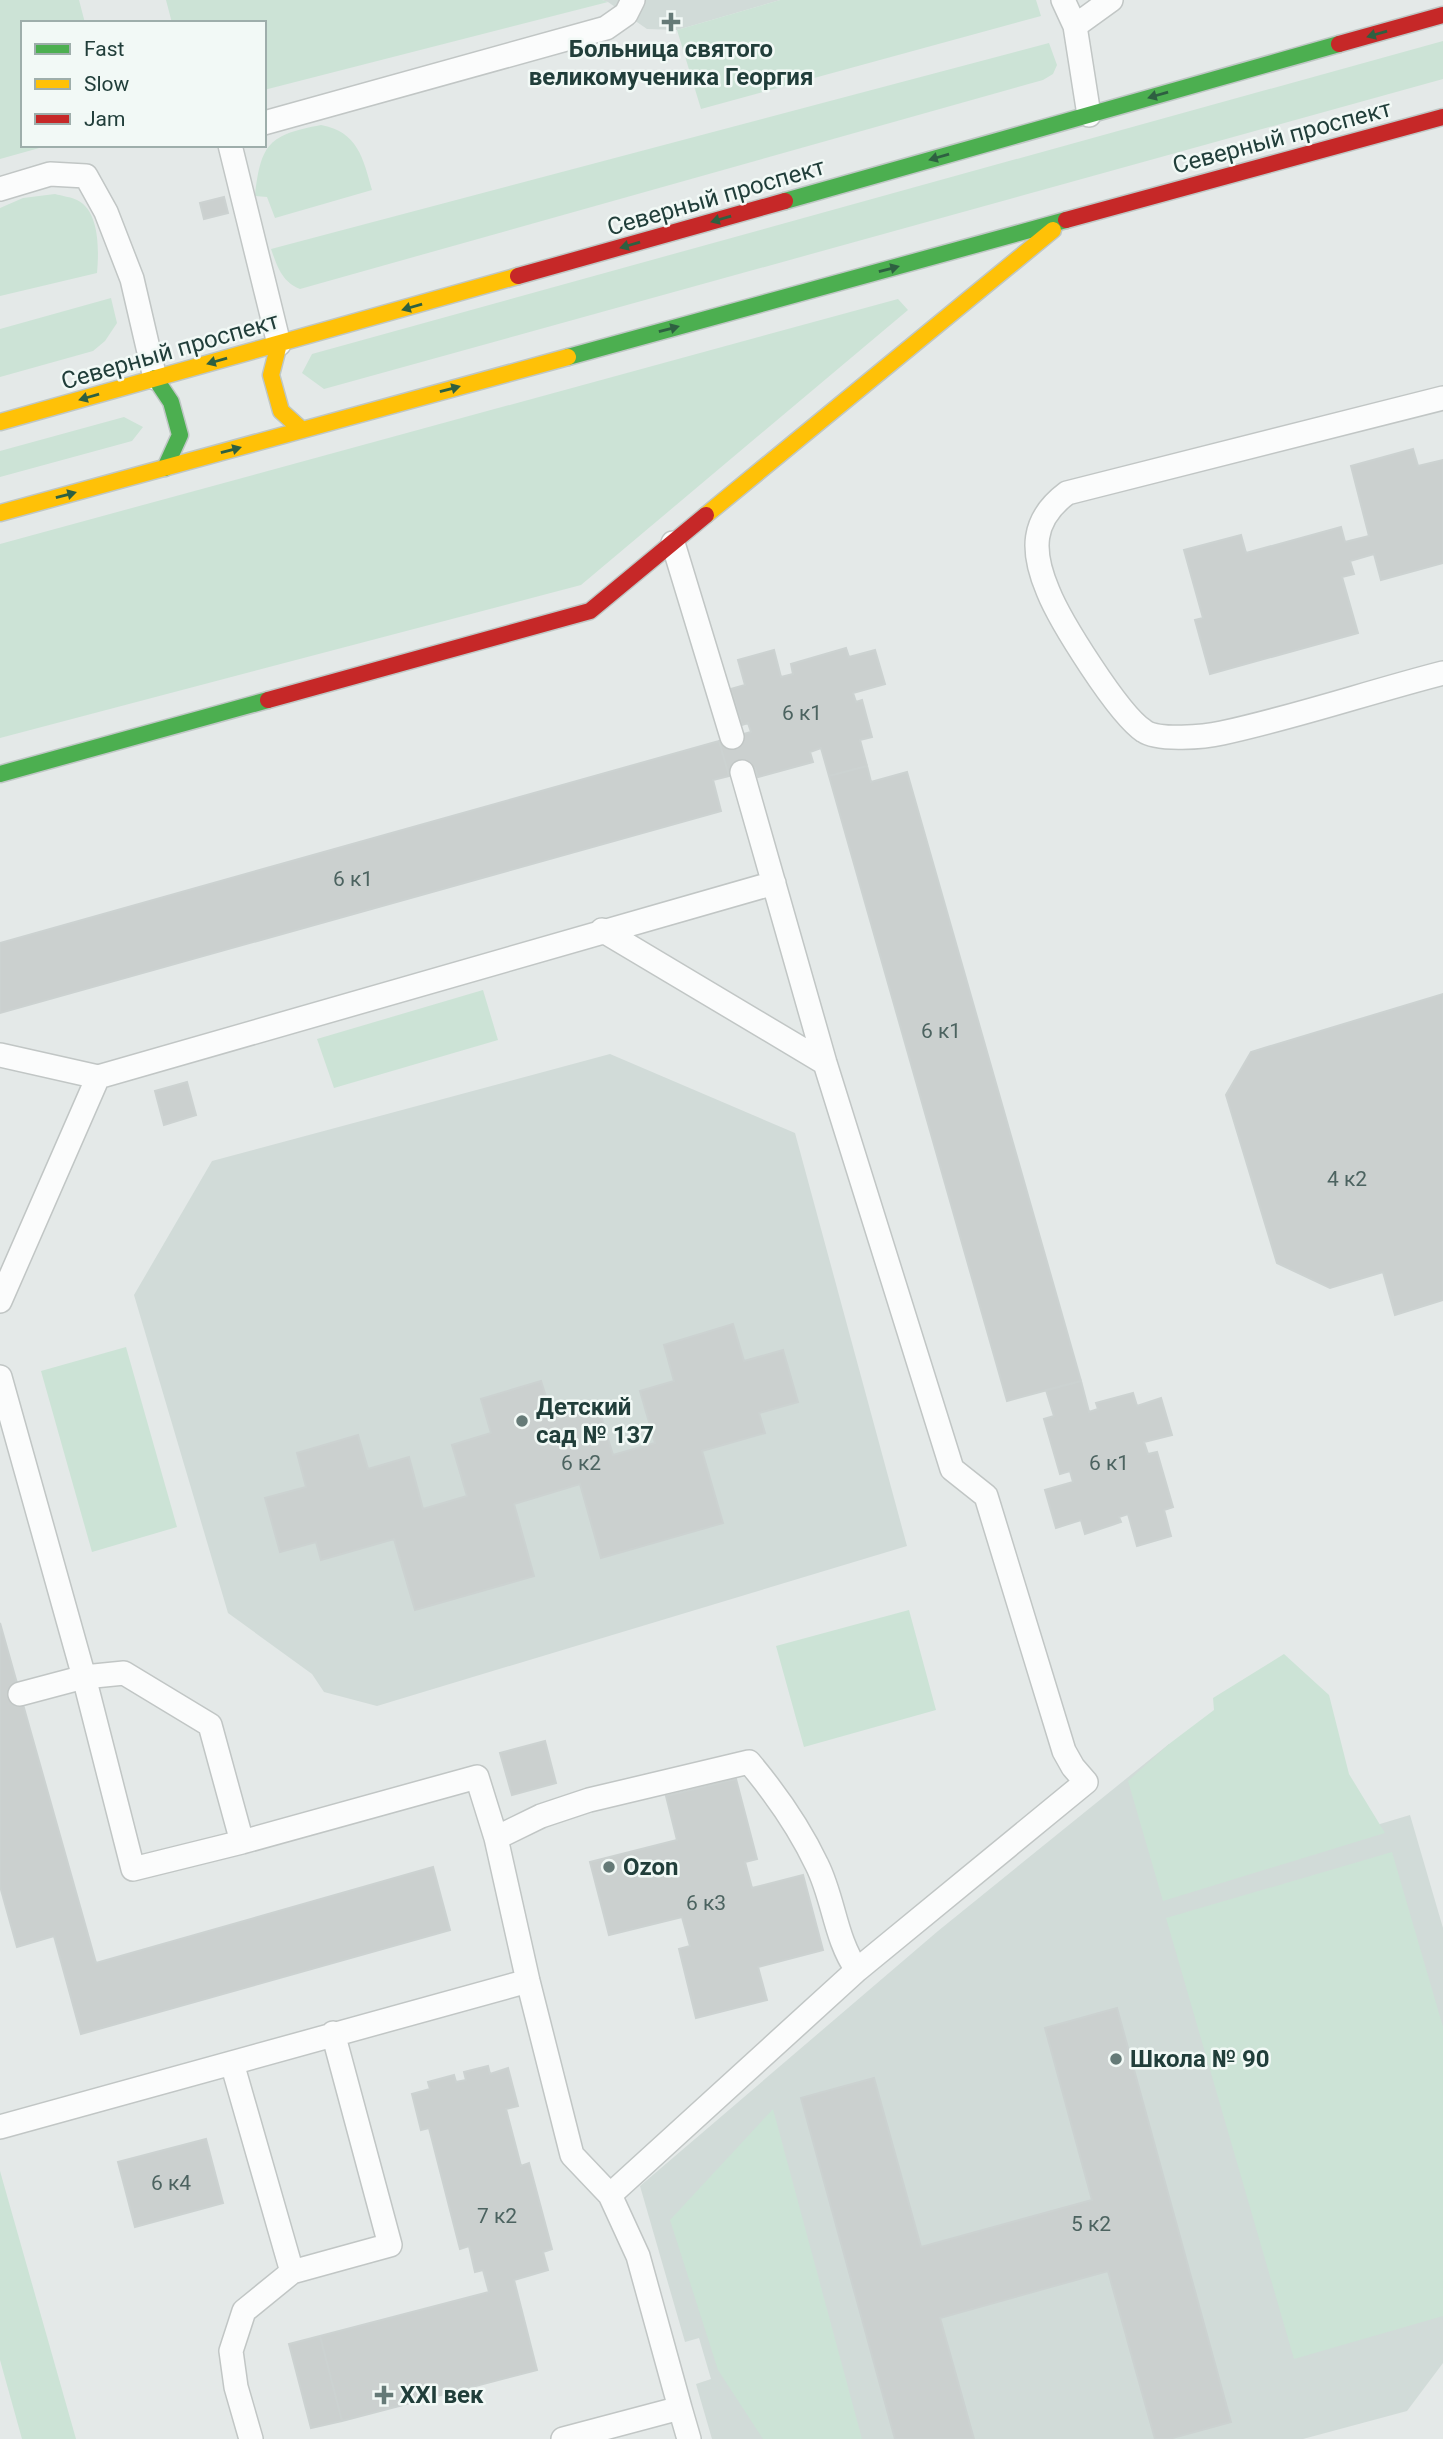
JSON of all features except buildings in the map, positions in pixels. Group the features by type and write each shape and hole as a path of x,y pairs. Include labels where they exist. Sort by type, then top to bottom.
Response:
{"main road":[{"name":"Северный проспект","path":"0,422 1443,15"},
{"name":"Северный проспект","path":"0,513 1443,117"},
{"path":"0,774 590,611 1065,220"},
{"path":"279,344 271,375 281,411 302,430"},
{"path":"155,379 171,402 180,435 165,468"}],"lane":[{"path":"266,122 606,28 626,14 633,0"},
{"path":"1063,0 1075,26 1089,115"},
{"path":"1075,26 1111,0"},
{"path":"230,147 279,344"},
{"path":"0,189 50,174 86,176 106,212 132,279 155,379"},
{"path":"1443,398 1067,493 1051,505 1041,522 1036,554 1048,592 1074,639 1122,710 1145,733 1179,738 1220,734 1443,673"},
{"path":"673,543 733,737"},
{"path":"610,2195 857,1970 1086,1782 1064,1751 986,1496 952,1469 825,1063 742,772"},
{"path":"0,1055 98,1077 602,930 774,883"},
{"path":"602,930 825,1063"},
{"path":"0,1301 98,1077"},
{"path":"0,1377 84,1677 134,1869 477,1777 496,1838 528,1981 572,2155 610,2195 638,2256 689,2439"},
{"path":"20,1694 84,1677 124,1674 210,1725 242,1842"},
{"path":"496,1838 541,1816 589,1800 749,1762 771,1788 818,1866 846,1954 857,1970"},
{"path":"0,2127 528,1981"},
{"path":"251,2439 236,2387 231,2351 244,2311 292,2272 390,2245 333,2033"},
{"path":"232,2063 292,2272"},
{"path":"563,2439 680,2409"}],"shaded area":[{"name":"Больница святого великомученика Георгия","path":"602,0 780,0 677,30 647,29"},
{"name":"Детский сад № 137","path":"610,1054 795,1133 907,1546 377,1706 324,1692 312,1674 228,1613 134,1295 212,1161"},
{"name":"Школа № 90","path":"1169,1744 1270,1857 1410,1815 1443,1928 1443,2363 1407,2411 1303,2439 712,2439 696,2384 711,2379 699,2338 685,2342 640,2186 938,1931"}],"green space":[{"path":"0,0 79,0 84,21 21,21 21,147 43,147 0,159"},
{"path":"166,0 608,2 266,89 266,21 171,21"},
{"path":"780,0 1036,0 1041,16 701,109 677,30"},
{"path":"1443,41 1443,79 324,389 302,373 312,354"},
{"path":"1049,43 1057,65 1053,74 1043,80 300,289 284,278 271,249"},
{"path":"321,125 333,128 351,140 362,157 372,190 275,218 267,197 255,196 257,178 265,153 279,138"},
{"path":"55,194 77,200 85,205 90,213 98,243 97,273 0,296 0,208 23,198"},
{"path":"111,298 117,323 105,341 93,351 0,377 0,329"},
{"path":"898,299 908,310 581,585 0,738 0,544"},
{"path":"124,417 143,427 132,441 0,477 0,451"},
{"path":"483,990 498,1040 334,1088 317,1039"},
{"path":"126,1347 177,1527 92,1552 41,1371"},
{"path":"909,1610 936,1710 804,1747 776,1646"},
{"path":"1284,1654 1329,1695 1349,1774 1385,1833 1163,1901 1128,1781 1169,1744 1214,1710 1213,1698"},
{"path":"1392,1852 1443,2027 1443,2316 1294,2359 1166,1918"},
{"path":"773,2109 862,2439 763,2439 718,2370 670,2220"},
{"path":"0,2171 76,2439 22,2439 0,2360"}],"traffic: fast":[{"path":"785,201 1339,44"},
{"path":"568,357 1066,220"},
{"path":"155,378 171,402 180,435 165,468"},
{"path":"0,774 268,700"}],"traffic: slow":[{"path":"706,515 1053,230"},
{"path":"0,422 518,276"},
{"path":"279,344 271,375 281,411 302,430"},
{"path":"0,513 568,357"}],"traffic: jam":[{"path":"1339,44 1443,15"},
{"path":"1066,220 1443,117"},
{"path":"518,276 785,201"},
{"path":"268,700 590,611 706,515"}],"place":[{"name":"Больница святого великомученика Георгия","path":"671,22"},
{"name":"Детский сад № 137","path":"522,1421"},
{"name":"Ozon","path":"609,1867"},
{"name":"Школа № 90","path":"1116,2059"},
{"name":"XXI век","path":"384,2395"}]}
